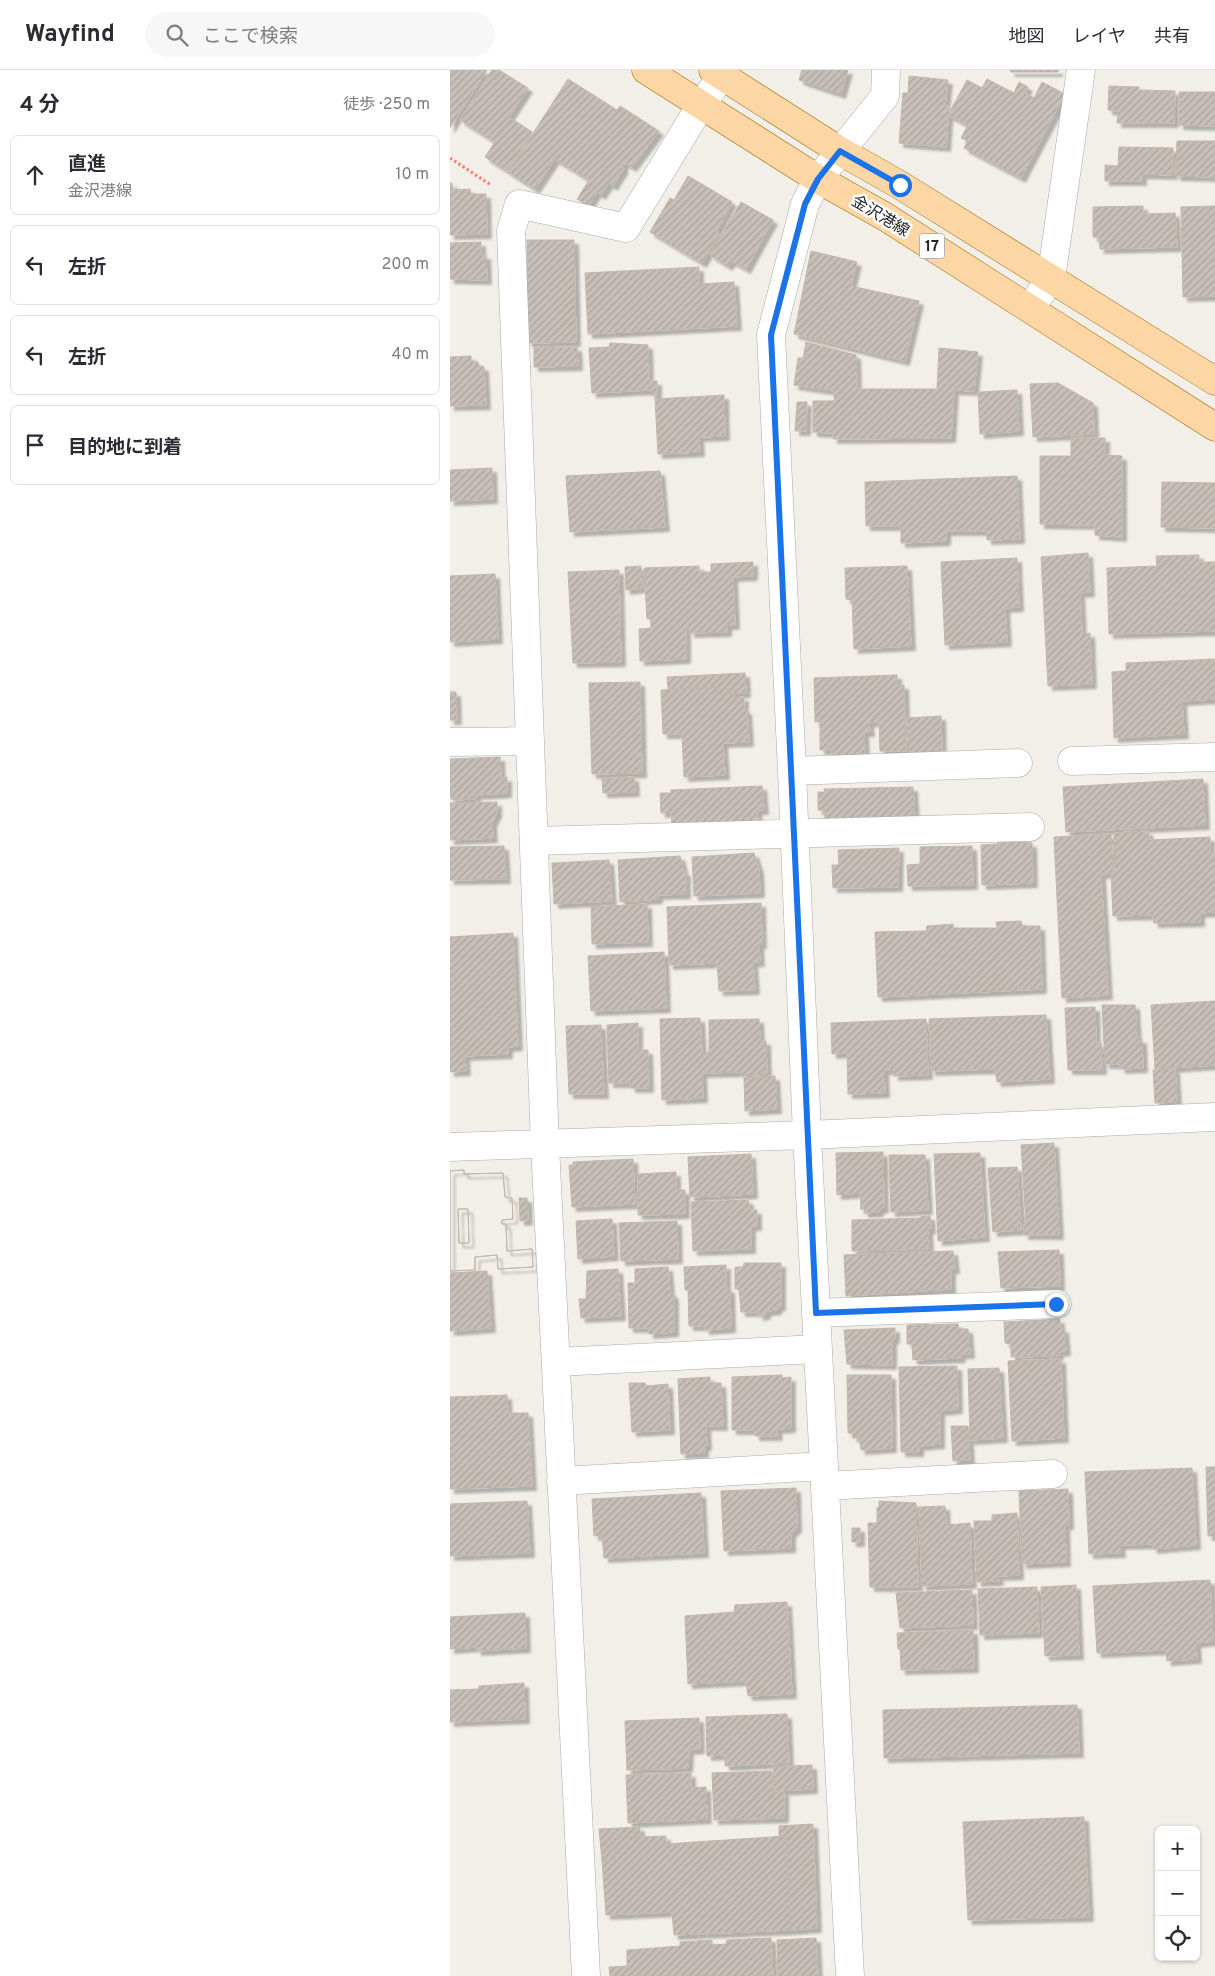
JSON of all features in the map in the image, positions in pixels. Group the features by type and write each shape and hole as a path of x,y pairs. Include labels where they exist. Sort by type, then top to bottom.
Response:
{"main road":[{"name":"金沢港線","path":"646,70 818,179 884,216 1215,427"},
{"name":"17","path":"718,73 840,151 900,185 1215,382"}],"street":[{"path":"850,1976 807,1135 771,335 805,204 818,179 885,96 886,70"},
{"path":"1030,308 1051,279 1081,70"},
{"path":"586,1976 545,1145 511,231 519,204 626,228 701,105 718,73"},
{"path":"450,742 530,740"},
{"path":"1072,761 1215,757"},
{"path":"792,771 1018,763"},
{"path":"534,841 1030,827"},
{"path":"450,1148 1215,1117"},
{"path":"816,1313 1056,1304"},
{"path":"556,1362 818,1349"},
{"path":"561,1480 1053,1474"}],"path":[{"path":"450,158 519,204"}],"building":[{"path":"450,70 487,70 450,128"},
{"path":"492,70 499,70 528,88 509,117 532,132 507,171 485,157 495,142 460,120"},
{"path":"802,70 848,70 841,94 799,80"},
{"path":"1010,70 1058,70 1058,72 1011,72"},
{"path":"909,76 948,80 945,106 949,106 946,147 899,143 903,93 908,93"},
{"path":"568,79 617,110 620,106 659,131 632,167 625,163 613,186 609,183 601,195 597,192 588,206 577,199 589,180 555,159 535,189 508,172"},
{"path":"987,79 1014,93 1019,82 1028,87 1025,93 1034,98 1042,82 1065,94 1021,178 964,148 968,141 961,138 968,125 948,115 967,80 982,88"},
{"path":"1109,86 1139,87 1139,90 1175,91 1174,123 1117,123 1118,111 1108,110"},
{"path":"1179,92 1215,92 1215,126 1179,125"},
{"path":"1177,141 1215,141 1215,180 1212,177 1176,176"},
{"path":"1119,147 1173,148 1173,175 1142,174 1142,181 1105,181 1105,165 1118,166"},
{"path":"688,176 732,202 716,232 719,234 702,263 650,232 670,198 674,200"},
{"path":"450,183 452,183 453,190 470,189 471,194 486,194 487,234 450,235"},
{"path":"741,202 773,220 746,269 731,261 728,266 710,255"},
{"path":"1143,206 1143,214 1175,213 1177,247 1100,249 1099,237 1093,237 1093,207"},
{"path":"1215,206 1215,296 1183,297 1181,207"},
{"path":"527,240 574,240 576,342 528,343"},
{"path":"481,242 481,255 486,255 487,280 450,279 450,243"},
{"path":"811,251 857,262 851,286 919,301 905,361 794,334"},
{"path":"699,267 699,284 734,282 737,326 588,334 585,273"},
{"path":"806,342 856,355 857,389 937,389 939,348 978,352 974,391 954,390 951,438 833,439 833,433 813,432 813,401 834,401 834,391 794,385 798,358 803,358"},
{"path":"610,343 648,345 649,381 657,381 657,395 651,395 650,390 592,393 589,348 609,347"},
{"path":"577,347 578,366 534,367 534,348"},
{"path":"471,356 471,362 478,362 479,366 484,367 486,405 450,406 450,357"},
{"path":"1058,383 1093,403 1094,434 1033,437 1030,384"},
{"path":"1017,390 1019,431 980,434 978,392"},
{"path":"724,395 725,436 699,437 700,452 658,454 655,399"},
{"path":"797,402 807,402 806,431 795,431"},
{"path":"1071,438 1105,438 1105,455 1122,456 1122,537 1095,535 1095,525 1040,524 1040,456 1071,456"},
{"path":"492,468 493,499 450,501 450,470"},
{"path":"660,471 665,527 570,532 566,476"},
{"path":"1017,476 1020,539 987,540 987,531 946,531 946,541 901,543 901,526 866,526 865,482"},
{"path":"1162,482 1215,483 1215,528 1161,527"},
{"path":"1088,553 1090,592 1080,593 1082,634 1090,633 1092,684 1048,686 1041,557"},
{"path":"1199,555 1199,562 1215,562 1215,631 1109,634 1107,568 1157,566 1156,556"},
{"path":"1017,558 1019,607 1005,608 1007,642 945,645 941,562"},
{"path":"753,562 753,576 733,577 735,625 727,625 727,632 690,633 690,628 686,628 686,659 640,661 639,629 651,628 651,619 647,619 644,568 699,566 699,572 711,572 711,564"},
{"path":"641,566 642,588 626,590 625,567"},
{"path":"907,566 911,646 854,649 852,600 846,599 845,568"},
{"path":"619,570 621,662 573,663 568,572"},
{"path":"495,574 498,639 450,642 450,576"},
{"path":"1215,659 1215,699 1182,701 1184,734 1114,738 1112,672 1126,671 1126,663"},
{"path":"745,673 746,693 717,694 717,687 668,689 667,677"},
{"path":"897,675 897,685 904,685 906,751 880,751 879,722 869,722 870,732 864,732 865,755 832,756 832,750 820,750 820,721 815,722 814,678"},
{"path":"640,682 642,773 592,774 589,683"},
{"path":"717,687 717,694 734,694 734,698 744,697 744,710 747,710 749,742 723,743 725,775 684,777 682,734 663,734 661,690"},
{"path":"450,692 456,692 457,720 450,720"},
{"path":"941,716 942,752 909,753 907,718"},
{"path":"500,757 501,778 507,777 507,793 476,795 476,799 452,800 450,796 450,759"},
{"path":"634,777 635,792 603,793 602,779"},
{"path":"1203,779 1205,825 1066,832 1063,787"},
{"path":"762,786 764,810 757,810 758,822 672,825 671,812 661,813 660,793 671,793 671,790"},
{"path":"913,787 915,819 825,822 825,810 818,810 818,792 825,792 824,789"},
{"path":"497,802 497,813 492,823 493,838 450,840 450,803"},
{"path":"1148,831 1150,840 1210,837 1210,853 1215,853 1215,912 1200,913 1200,922 1154,923 1153,915 1113,916 1111,875 1115,874 1114,833"},
{"path":"1111,834 1113,873 1101,874 1108,995 1062,998 1054,837"},
{"path":"1026,838 1026,843 1032,843 1033,883 982,885 981,845 998,844 998,840"},
{"path":"504,846 506,879 450,880 450,847"},
{"path":"972,846 973,885 908,886 907,865 920,864 920,847"},
{"path":"899,848 898,887 833,888 832,865 839,865 838,850"},
{"path":"754,853 759,869 760,893 694,896 692,857"},
{"path":"680,856 684,872 686,872 686,894 658,895 658,899 620,902 618,860"},
{"path":"609,860 612,901 554,904 552,863"},
{"path":"761,903 762,944 759,945 760,962 753,962 755,990 719,991 717,963 669,965 667,907"},
{"path":"647,904 648,942 592,944 591,907"},
{"path":"1021,921 1022,926 1040,926 1042,989 878,997 875,932 926,931 927,926 953,924 953,928 997,928 996,922"},
{"path":"513,933 518,1046 508,1047 508,1054 465,1056 466,1071 450,1072 450,937"},
{"path":"664,952 666,1008 591,1011 588,956"},
{"path":"1215,1001 1215,1065 1155,1069 1151,1005"},
{"path":"1102,1005 1135,1005 1137,1039 1142,1039 1143,1068 1121,1069 1120,1064 1105,1064"},
{"path":"1095,1007 1096,1043 1101,1043 1102,1070 1068,1070 1065,1008"},
{"path":"1046,1015 1050,1079 997,1082 995,1069 931,1071 929,1019"},
{"path":"700,1018 702,1053 709,1052 709,1020 759,1019 760,1041 766,1041 767,1074 741,1076 742,1072 702,1073 703,1098 662,1100 660,1019"},
{"path":"926,1019 928,1075 894,1076 894,1070 884,1070 885,1093 848,1094 847,1053 832,1054 831,1023"},
{"path":"638,1023 638,1050 648,1050 649,1088 631,1088 631,1083 609,1083 607,1025"},
{"path":"601,1025 604,1094 569,1094 566,1026"},
{"path":"1175,1069 1177,1102 1155,1103 1153,1070"},
{"path":"775,1076 777,1109 745,1111 744,1078"},
{"path":"1054,1143 1059,1235 1024,1235 1024,1224 1026,1223 1021,1145"},
{"path":"883,1152 884,1208 879,1209 879,1212 864,1213 864,1208 861,1210 860,1193 837,1195 836,1153"},
{"path":"980,1153 985,1237 938,1241 934,1154"},
{"path":"751,1154 753,1194 690,1197 688,1157"},
{"path":"889,1155 925,1155 928,1210 891,1212"},
{"path":"633,1159 635,1204 572,1207 569,1165 573,1165 573,1162"},
{"path":"1017,1167 1021,1230 993,1232 988,1168"},
{"path":"464,1170 464,1174 503,1173 505,1197 512,1198 513,1219 502,1220 502,1224 506,1224 507,1251 532,1249 533,1267 498,1269 497,1255 475,1257 475,1270 450,1271 450,1171","holes":["458,1209 468,1209 469,1243 459,1243"]},
{"path":"464,1170 464,1174 503,1173 505,1197 512,1198 513,1219 502,1220 502,1224 506,1224 507,1251 532,1249 533,1267 498,1269 497,1255 475,1257 475,1270 450,1271 450,1171"},
{"path":"676,1172 676,1190 685,1190 685,1214 638,1215 638,1174"},
{"path":"519,1198 527,1198 528,1220 520,1221"},
{"path":"748,1200 751,1210 757,1210 757,1226 751,1226 751,1249 693,1251 691,1202"},
{"path":"458,1209 468,1209 469,1243 459,1243"},
{"path":"921,1216 930,1216 931,1229 928,1230 929,1249 852,1251 852,1220 922,1218"},
{"path":"612,1219 614,1256 578,1259 576,1221"},
{"path":"677,1221 678,1259 621,1261 619,1223"},
{"path":"1059,1250 1060,1286 1001,1288 998,1252"},
{"path":"953,1251 955,1269 951,1269 951,1289 846,1296 844,1255"},
{"path":"744,1263 781,1263 781,1306 778,1306 777,1310 767,1311 765,1315 759,1316 759,1312 741,1312 739,1289 735,1289 735,1267 743,1267"},
{"path":"726,1265 726,1288 730,1289 731,1328 705,1330 705,1326 689,1326 688,1290 685,1290 684,1267"},
{"path":"668,1267 670,1291 674,1296 674,1332 649,1334 649,1328 629,1328 628,1283 635,1283 635,1269"},
{"path":"618,1269 621,1316 581,1318 579,1299 586,1299 587,1271"},
{"path":"487,1271 491,1328 450,1331 450,1273"},
{"path":"1060,1319 1060,1328 1064,1329 1066,1351 1058,1352 1059,1356 1011,1357 1011,1344 1005,1343 1004,1322"},
{"path":"958,1324 959,1329 968,1329 970,1354 961,1354 961,1358 913,1360 912,1344 907,1344 907,1325"},
{"path":"895,1328 895,1339 892,1339 892,1365 847,1364 844,1330"},
{"path":"1061,1359 1064,1438 1012,1441 1008,1361"},
{"path":"957,1366 958,1409 940,1411 940,1444 919,1446 919,1452 901,1452 899,1367"},
{"path":"999,1368 1003,1438 970,1440 968,1369"},
{"path":"782,1375 782,1378 791,1377 791,1428 777,1429 778,1436 755,1436 755,1430 732,1430 732,1377"},
{"path":"847,1375 891,1375 892,1448 861,1450 859,1437 853,1438 853,1433 848,1433"},
{"path":"710,1377 710,1383 721,1383 723,1426 706,1426 707,1446 704,1446 704,1453 681,1454 678,1379"},
{"path":"629,1383 645,1383 647,1386 668,1384 670,1430 632,1432"},
{"path":"507,1395 508,1413 528,1413 532,1486 450,1489 450,1397"},
{"path":"951,1426 968,1426 970,1460 953,1461"},
{"path":"1206,1467 1215,1467 1215,1536 1208,1536"},
{"path":"1192,1468 1196,1545 1153,1549 1152,1544 1120,1545 1121,1553 1089,1554 1085,1472"},
{"path":"796,1488 797,1528 791,1533 791,1548 724,1551 721,1491"},
{"path":"1068,1489 1069,1525 1065,1525 1066,1562 1022,1564 1019,1491"},
{"path":"701,1493 704,1553 604,1558 602,1535 594,1536 592,1499"},
{"path":"527,1501 530,1553 450,1556 450,1504"},
{"path":"879,1501 916,1503 918,1587 870,1587 868,1523 877,1523"},
{"path":"945,1506 946,1525 970,1523 972,1584 922,1586 919,1507"},
{"path":"1017,1513 1019,1575 998,1576 999,1581 977,1582 974,1521 992,1521 992,1515"},
{"path":"852,1528 860,1528 860,1542 852,1542"},
{"path":"1210,1580 1213,1641 1196,1643 1197,1659 1167,1661 1166,1650 1097,1653 1093,1586"},
{"path":"1076,1585 1079,1655 1045,1656 1041,1587"},
{"path":"1037,1587 1039,1633 980,1635 978,1589"},
{"path":"972,1590 973,1625 900,1628 896,1593"},
{"path":"787,1602 792,1694 748,1696 746,1681 688,1684 685,1616 734,1612 735,1605"},
{"path":"525,1613 526,1648 477,1651 477,1647 450,1649 450,1617"},
{"path":"973,1630 974,1668 901,1670 897,1633"},
{"path":"524,1683 525,1719 450,1722 450,1690 479,1689 479,1686"},
{"path":"1077,1705 1079,1753 884,1758 883,1710"},
{"path":"787,1714 789,1763 725,1766 725,1755 707,1756 706,1717"},
{"path":"699,1718 700,1749 689,1750 688,1768 627,1770 625,1721"},
{"path":"812,1765 813,1789 774,1791 773,1767"},
{"path":"772,1771 773,1792 784,1792 784,1818 714,1820 712,1773"},
{"path":"691,1773 691,1788 706,1787 707,1819 628,1823 626,1775"},
{"path":"1084,1817 1089,1917 968,1920 963,1822"},
{"path":"813,1824 817,1928 791,1930 786,1836 779,1837 779,1826"},
{"path":"640,1827 640,1837 614,1838 615,1860 602,1861 599,1829"},
{"path":"666,1836 666,1844 786,1836 791,1930 674,1935 672,1912 606,1915 602,1861 615,1860 614,1838"},
{"path":"771,1938 773,1976 610,1976 609,1967 627,1966 627,1950 680,1946 680,1942 712,1940 712,1945 726,1944 727,1940"},
{"path":"816,1938 818,1976 778,1976 777,1940"}],"route":[{"path":"900,185 840,151 818,179 805,204 771,335 816,1313 1056,1304"}]}
